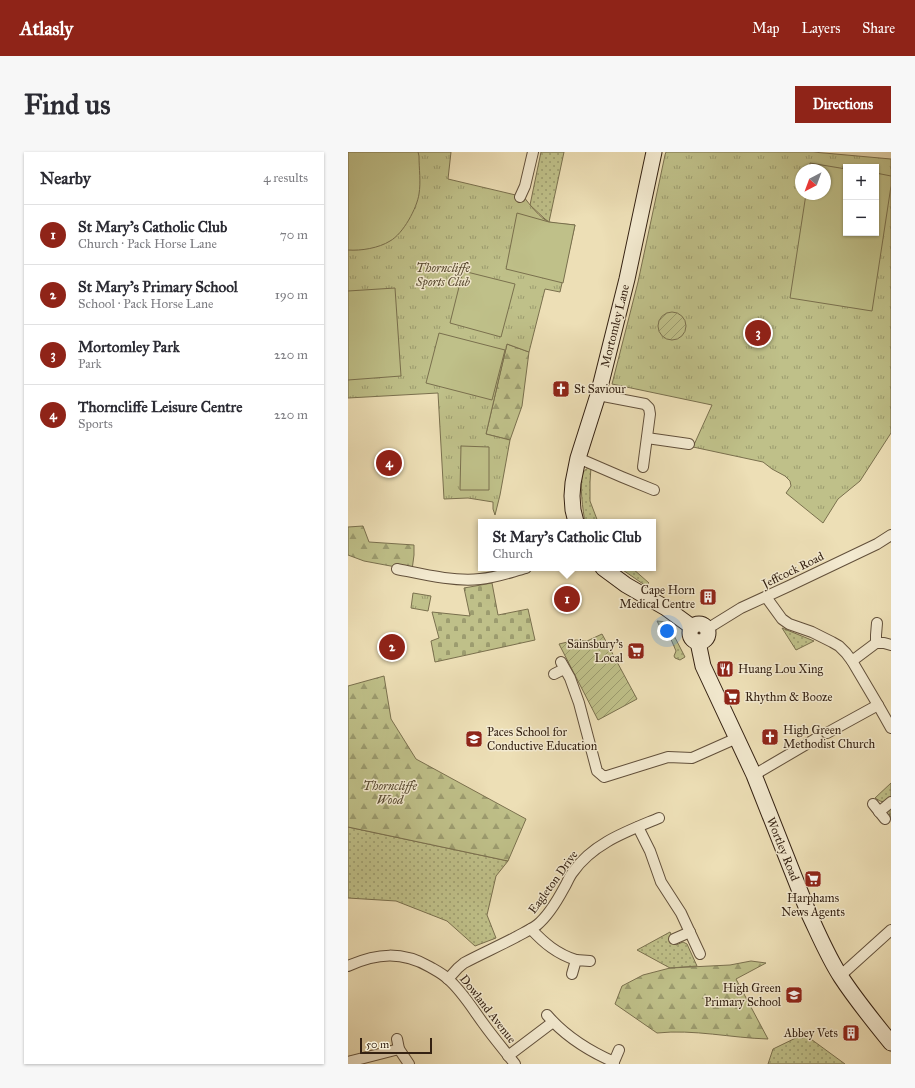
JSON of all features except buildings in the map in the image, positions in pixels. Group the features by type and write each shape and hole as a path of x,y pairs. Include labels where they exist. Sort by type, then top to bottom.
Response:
{"street":[{"path":"520,197 525,186 533,152"},
{"name":"Mortomley Lane","path":"575,519 573,510 572,483 578,458 598,395 627,279 654,152"},
{"path":"598,395 645,404 649,408 650,414 643,467"},
{"path":"647,438 689,444"},
{"path":"578,458 654,490"},
{"name":"Jeffcock Road","path":"707,628 741,608 877,544 891,535"},
{"path":"397,569 469,580 482,579 514,571"},
{"path":"608,571 626,585 666,608 692,627"},
{"path":"766,597 782,619 789,624 812,632 832,642 846,653 891,728"},
{"path":"703,624 707,628 708,634 706,638 698,642 693,640 689,632 692,627 694,625 703,624"},
{"path":"876,644 877,624"},
{"name":"Wortley Road","path":"698,642 703,666 754,775 809,914 831,960 840,976 858,1001 891,1043"},
{"path":"852,661 876,644 884,643 891,645"},
{"path":"554,674 562,665 570,678 579,703 597,771 604,777 668,757 692,758 737,738"},
{"path":"827,733 878,705"},
{"path":"754,775 817,738"},
{"path":"879,812 891,802"},
{"name":"Eagleton Drive","path":"448,979 464,963 531,929 545,917 572,874 587,856 614,838 659,818"},
{"path":"638,827 650,851 661,882 681,914 700,954"},
{"name":"Eagleton Drive","path":"531,929 553,950 576,960 590,961"},
{"path":"840,976 891,930"},
{"path":"674,939 690,932"},
{"name":"Dowland Avenue","path":"348,966 382,956 410,958 427,965 448,979 462,993 512,1060"},
{"path":"572,974 576,960"},
{"path":"512,1060 550,1018 577,1042 613,1063 619,1050"},
{"path":"348,1062 398,1044 409,1064"}],"green space":[{"name":"Thorncliffe Sports Club","path":"348,152 451,152 448,179 524,197 542,218 549,222 575,225 560,292 545,289 529,352 507,344 486,434 510,440 495,515 493,502 468,498 444,499 438,393 348,398"},
{"path":"348,152 418,152 420,185 418,200 409,220 400,233 395,238 381,246 358,250 348,250"},
{"path":"541,152 564,152 549,222 530,205"},
{"path":"666,152 813,152 891,159 891,433 860,481 838,499 823,523 786,493 791,486 790,481 785,476 763,462 693,447 712,405 612,384 638,282"},
{"path":"831,166 843,168 843,236 879,236 879,174 891,176 891,186 872,311 790,298 805,200 831,200"},
{"path":"517,213 549,222 575,225 563,283 506,269"},
{"path":"463,271 515,284 501,337 450,323"},
{"path":"395,288 401,376 348,380 348,291"},
{"path":"672,312 682,316 686,326 682,336 672,340 662,336 658,326 662,316"},
{"path":"439,333 505,350 492,400 426,383"},
{"path":"507,344 529,352 522,406 510,440 486,434"},
{"path":"461,446 489,447 489,490 460,490"},
{"path":"591,467 590,501 597,519 584,519 583,511 581,490 582,478 583,473"},
{"path":"363,526 369,542 414,545 412,570 364,561 348,555 348,527"},
{"path":"624,571 635,571 649,583 646,586"},
{"path":"492,583 498,615 528,609 535,640 435,662 431,641 439,638 432,612 470,616 464,588"},
{"path":"413,593 431,596 428,611 411,608"},
{"path":"657,621 667,622 685,657 680,660 675,658 674,656 676,651 664,623 659,625"},
{"path":"782,628 814,641 796,650"},
{"path":"602,634 637,699 598,720 559,644 576,640 587,641"},
{"name":"Thorncliffe Wood","path":"384,676 391,719 416,759 526,819 508,861 348,827 348,686"},
{"path":"891,783 891,819 889,809 884,802 875,798"},
{"path":"348,827 508,861 496,876 487,915 496,938 475,946 447,921 396,901 348,898"},
{"path":"670,932 676,945 683,942 687,944 697,966 670,968 637,950"},
{"path":"751,961 766,963 736,979 768,1039 685,1032 657,1033 615,1004 622,986 643,975 670,968 730,965"},
{"path":"804,1034 845,1064 768,1064 773,1049"}],"place":[{"name":"Mortomley Park","path":"758,333"},
{"name":"St Saviour","path":"561,389"},
{"name":"Thorncliffe Leisure Centre","path":"389,463"},
{"name":"Cape Horn Medical Centre","path":"708,597"},
{"name":"St Mary's Catholic Club","path":"567,599"},
{"name":"St Mary's Primary School","path":"392,647"},
{"name":"Sainsbury's Local","path":"636,651"},
{"name":"Huang Lou Xing","path":"725,669"},
{"name":"Rhythm & Booze","path":"732,697"},
{"name":"High Green Methodist Church","path":"770,737"},
{"name":"Paces School for Conductive Education","path":"474,739"},
{"name":"Harphams News Agents","path":"813,879"},
{"name":"High Green Primary School","path":"794,995"},
{"name":"Abbey Vets","path":"851,1033"}]}
